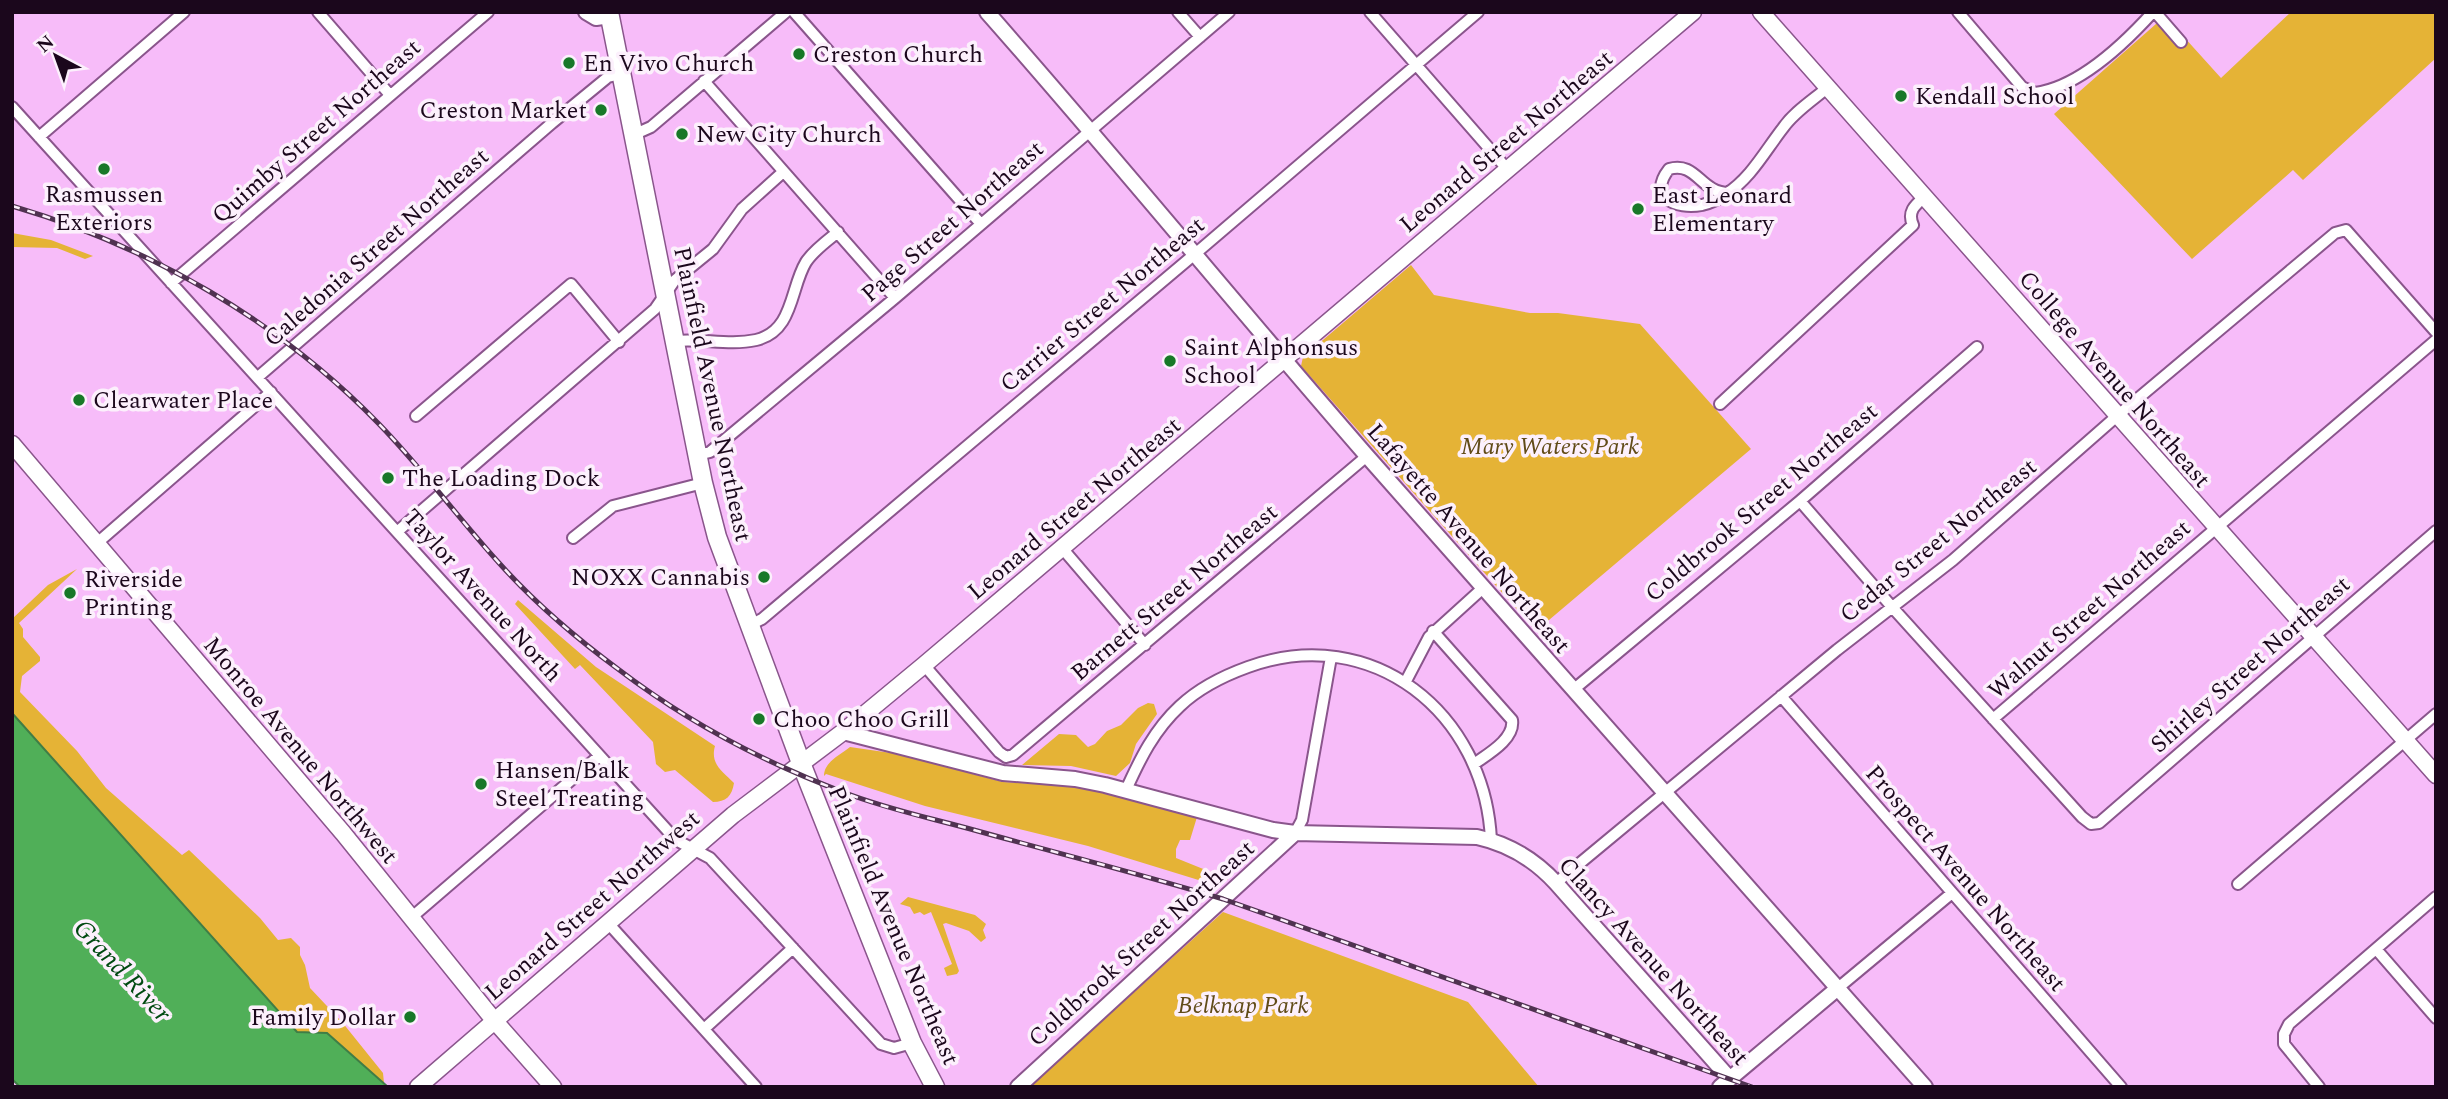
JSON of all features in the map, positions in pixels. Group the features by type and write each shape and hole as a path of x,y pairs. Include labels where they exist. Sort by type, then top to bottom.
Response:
{"main road":[{"name":"Leonard Street Northeast","path":"801,762 843,732 924,665 1693,12"},
{"name":"College Avenue Northeast","path":"1761,12 2436,775"},
{"name":"Plainfield Avenue Northeast","path":"609,14 715,532 801,762 912,1043 935,1087"},
{"name":"Monroe Avenue Northwest","path":"12,444 553,1087"},
{"name":"Leonard Street Northwest","path":"418,1087 754,797 801,762"}],"street":[{"path":"39,137 184,12"},
{"path":"318,12 390,95"},
{"name":"Quimby Street Northeast","path":"171,283 488,12"},
{"path":"586,12 596,18 609,14"},
{"path":"633,135 651,127 786,12"},
{"path":"794,12 981,224"},
{"name":"Lafayette Avenue Northeast","path":"987,12 1283,360 1925,1087"},
{"path":"1178,12 1200,37"},
{"name":"Page Street Northeast","path":"698,455 710,452 895,298 1230,12"},
{"path":"1370,12 1508,170"},
{"name":"Carrier Street Northeast","path":"750,625 762,619 1478,12"},
{"path":"1958,12 2022,87 2035,93 2061,85 2090,69 2134,33 2154,12 2181,42"},
{"name":"Caledonia Street Northeast","path":"258,377 608,76 621,74"},
{"path":"704,82 895,298"},
{"path":"1729,192 1718,193 1710,190 1689,170 1677,167 1669,169 1660,183 1661,192 1675,204 1702,205 1729,192 1762,158 1784,125 1828,88"},
{"name":"Taylor Avenue North","path":"12,107 676,840 710,858 884,1046 898,1048 912,1043"},
{"path":"398,531 655,309 675,280 713,249 751,199 782,173"},
{"path":"1720,404 1913,225 1912,211 1924,197"},
{"name":"Cedar Street Northeast","path":"1556,883 1781,696 1953,560 2117,416 2335,233 2346,230 2436,332"},
{"path":"675,341 744,341 765,337 778,326 788,312 806,262 838,232"},
{"path":"416,416 571,284 619,342"},
{"name":"Walnut Street Northeast","path":"1993,719 2436,340"},
{"name":"Coldbrook Street Northeast","path":"1573,690 1800,501 1977,347"},
{"path":"96,544 271,392"},
{"name":"Barnett Street Northeast","path":"924,665 999,752 1006,757 1021,750 1367,456"},
{"path":"573,538 613,506 703,483"},
{"path":"1800,501 1993,719"},
{"name":"Shirley Street Northeast","path":"1993,719 2082,817 2091,824 2099,823 2436,531"},
{"path":"1062,548 1145,645"},
{"path":"1406,681 1433,631 1483,588"},
{"path":"1433,631 1512,720 1513,726 1508,736 1474,764"},
{"path":"1126,790 1157,731 1180,706 1203,688 1229,674 1270,660 1298,656 1331,657 1363,663 1406,681 1440,710 1474,764 1483,792 1491,840"},
{"path":"1295,833 1302,820 1331,657"},
{"name":"Prospect Avenue Northeast","path":"1781,696 2121,1087"},
{"path":"2238,884 2436,714"},
{"name":"Clancy Avenue Northeast","path":"843,732 1003,774 1074,779 1126,790 1273,830 1295,833 1477,837 1502,843 1526,857 1556,883 1729,1084"},
{"path":"412,917 599,756"},
{"name":"Coldbrook Street Northeast","path":"1017,1087 1295,833"},
{"path":"1729,1084 1952,893"},
{"path":"2319,1087 2284,1044 2284,1034 2289,1024 2436,897"},
{"path":"608,923 756,1087"},
{"path":"704,1029 793,948"},
{"path":"2376,949 2436,1018"}],"green space":[{"path":"2291,12 2436,12 2436,58 2303,180 2293,170 2192,259 2054,114 2165,16 2221,78"},
{"path":"12,233 51,240 93,256 85,259 57,248 12,247"},
{"name":"Mary Waters Park","path":"1411,265 1434,295 1530,313 1558,313 1640,324 1751,449 1536,631 1301,366 1303,357"},
{"path":"77,569 19,623 23,629 23,637 40,657 40,661 22,676 20,692 77,751 106,788 182,855 189,850 260,918 278,940 291,938 300,947 310,988 342,1022 383,1073 384,1083 327,1033 297,1032 12,713 12,619 48,585"},
{"path":"518,600 596,667 715,746 716,762 734,783 728,797 713,802 675,770 665,772 656,764 653,742 580,665 575,669 515,604"},
{"path":"1148,703 1154,704 1157,714 1136,744 1130,763 1116,776 1071,766 1022,765 1059,734 1076,735 1088,747 1095,744 1107,731 1121,725 1138,708"},
{"path":"850,747 898,754 1003,782 1095,790 1197,817 1190,840 1180,840 1176,858 1228,879 1218,886 1088,846 925,806 826,774 824,776 830,763"},
{"path":"908,897 975,915 986,924 983,930 986,938 981,942 969,931 943,924 959,971 957,974 947,976 944,968 952,964 931,912 924,915 920,912 914,914 910,907 900,904"},
{"name":"Belknap Park","path":"1223,912 1468,1002 1539,1087 1029,1087"}],"water":[{"name":"Grand River","path":"12,713 297,1032 327,1033 388,1087 20,1087 12,1079"}],"railway":[{"path":"12,206 113,242 162,265 255,320 339,386 378,423 500,564 556,620 644,688 698,723 755,754 843,792 908,813 1223,899 1752,1087"}],"place":[{"name":"Creston Church","path":"799,54"},
{"name":"En Vivo Church","path":"569,63"},
{"name":"Kendall School","path":"1901,96"},
{"name":"Creston Market","path":"601,110"},
{"name":"New City Church","path":"682,134"},
{"name":"Rasmussen Exteriors","path":"104,169"},
{"name":"East Leonard Elementary","path":"1638,209"},
{"name":"Saint Alphonsus School","path":"1170,361"},
{"name":"Clearwater Place","path":"79,400"},
{"name":"The Loading Dock","path":"388,478"},
{"name":"NOXX Cannabis","path":"764,577"},
{"name":"Riverside Printing","path":"70,593"},
{"name":"Choo Choo Grill","path":"759,719"},
{"name":"Hansen/Balk Steel Treating","path":"481,784"},
{"name":"Family Dollar","path":"410,1017"}]}
